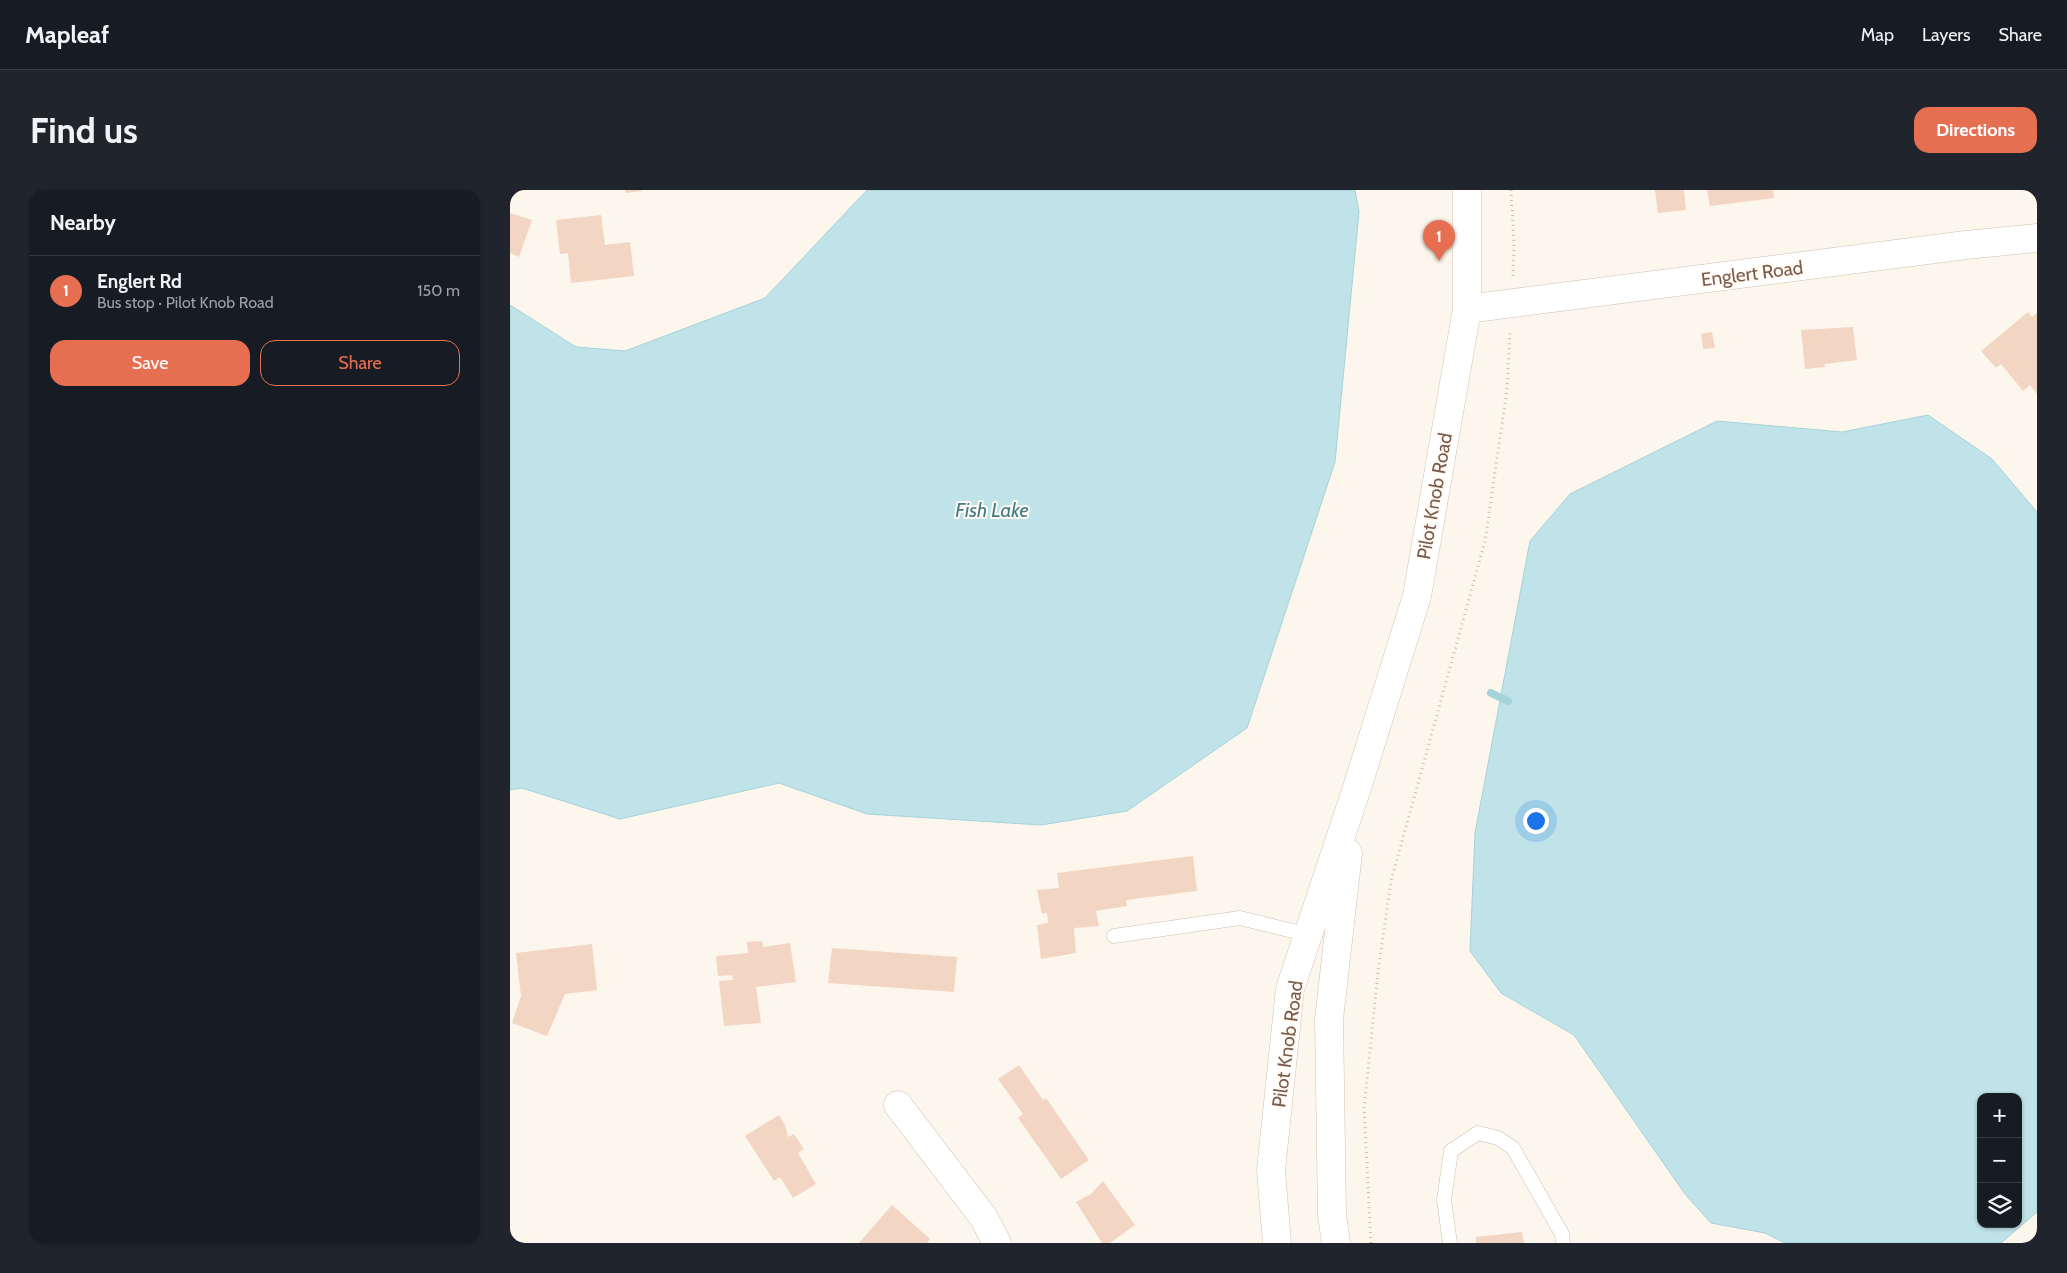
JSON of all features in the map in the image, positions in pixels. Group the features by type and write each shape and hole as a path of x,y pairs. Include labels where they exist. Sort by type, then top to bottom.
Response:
{"main road":[{"name":"Pilot Knob Road","path":"1277,1243 1271,1170 1290,990 1355,794 1417,596 1467,309 1467,190"},
{"name":"Englert Road","path":"1467,309 1966,245 2037,238"},
{"name":"Pilot Knob Road","path":"1336,1243 1332,1214 1329,1019 1355,794"},
{"path":"898,1106 984,1218 997,1243"}],"lane":[{"path":"1114,936 1240,918 1309,935"},
{"path":"1450,1243 1444,1200 1451,1151 1478,1133 1498,1138 1513,1148 1562,1234 1563,1243"}],"path":[{"path":"1371,1243 1364,1109 1378,972 1391,881 1485,541 1506,390 1514,244 1511,190"}],"water":[{"name":"Fish Lake","path":"867,190 1355,190 1359,212 1335,462 1247,728 1127,811 1041,825 867,814 779,783 620,819 522,788 510,790 510,305 576,347 625,351 765,298"},
{"path":"1928,415 1992,459 2037,512 2037,1212 2022,1225 2022,1093 1977,1093 1977,1228 2018,1228 2001,1243 1785,1243 1765,1233 1711,1223 1685,1194 1574,1035 1501,993 1470,951 1475,833 1530,541 1570,494 1717,421 1842,432"}],"building":[{"path":"625,190 641,190 642,191 626,193"},
{"path":"1655,190 1684,190 1686,210 1658,213"},
{"path":"1707,190 1773,190 1774,198 1710,206"},
{"path":"510,213 532,220 519,257 510,253"},
{"path":"601,215 605,245 630,242 634,276 571,283 568,253 560,254 556,220"},
{"path":"2028,312 2032,317 2037,313 2037,394 2030,385 2023,391 2001,364 1996,368 1981,351"},
{"path":"1853,327 1857,360 1824,364 1825,367 1805,369 1801,330"},
{"path":"1712,332 1715,348 1703,349 1701,334"},
{"path":"1193,856 1197,891 1126,900 1127,906 1096,911 1099,926 1074,928 1076,953 1041,959 1037,925 1048,923 1047,913 1042,914 1037,890 1059,888 1057,873"},
{"path":"762,941 763,947 790,943 796,982 756,987 761,1023 724,1026 719,981 733,980 732,975 718,976 716,956 748,953 747,942"},
{"path":"592,944 597,990 565,994 547,1036 512,1023 521,996 516,953"},
{"path":"832,948 957,957 954,992 828,983"},
{"path":"1019,1065 1043,1100 1046,1098 1089,1160 1061,1179 1018,1118 1023,1114 998,1079"},
{"path":"779,1115 785,1125 788,1137 794,1134 804,1149 798,1153 816,1184 793,1198 780,1177 774,1181 745,1136"},
{"path":"1103,1181 1135,1225 1110,1243 1102,1243 1076,1202 1091,1194"},
{"path":"892,1205 930,1239 927,1243 859,1243"},
{"path":"1522,1232 1524,1243 1476,1243 1476,1237"}],"waterway":[{"path":"1491,693 1508,701"}],"place":[{"name":"Englert Rd","path":"1439,261"}]}
